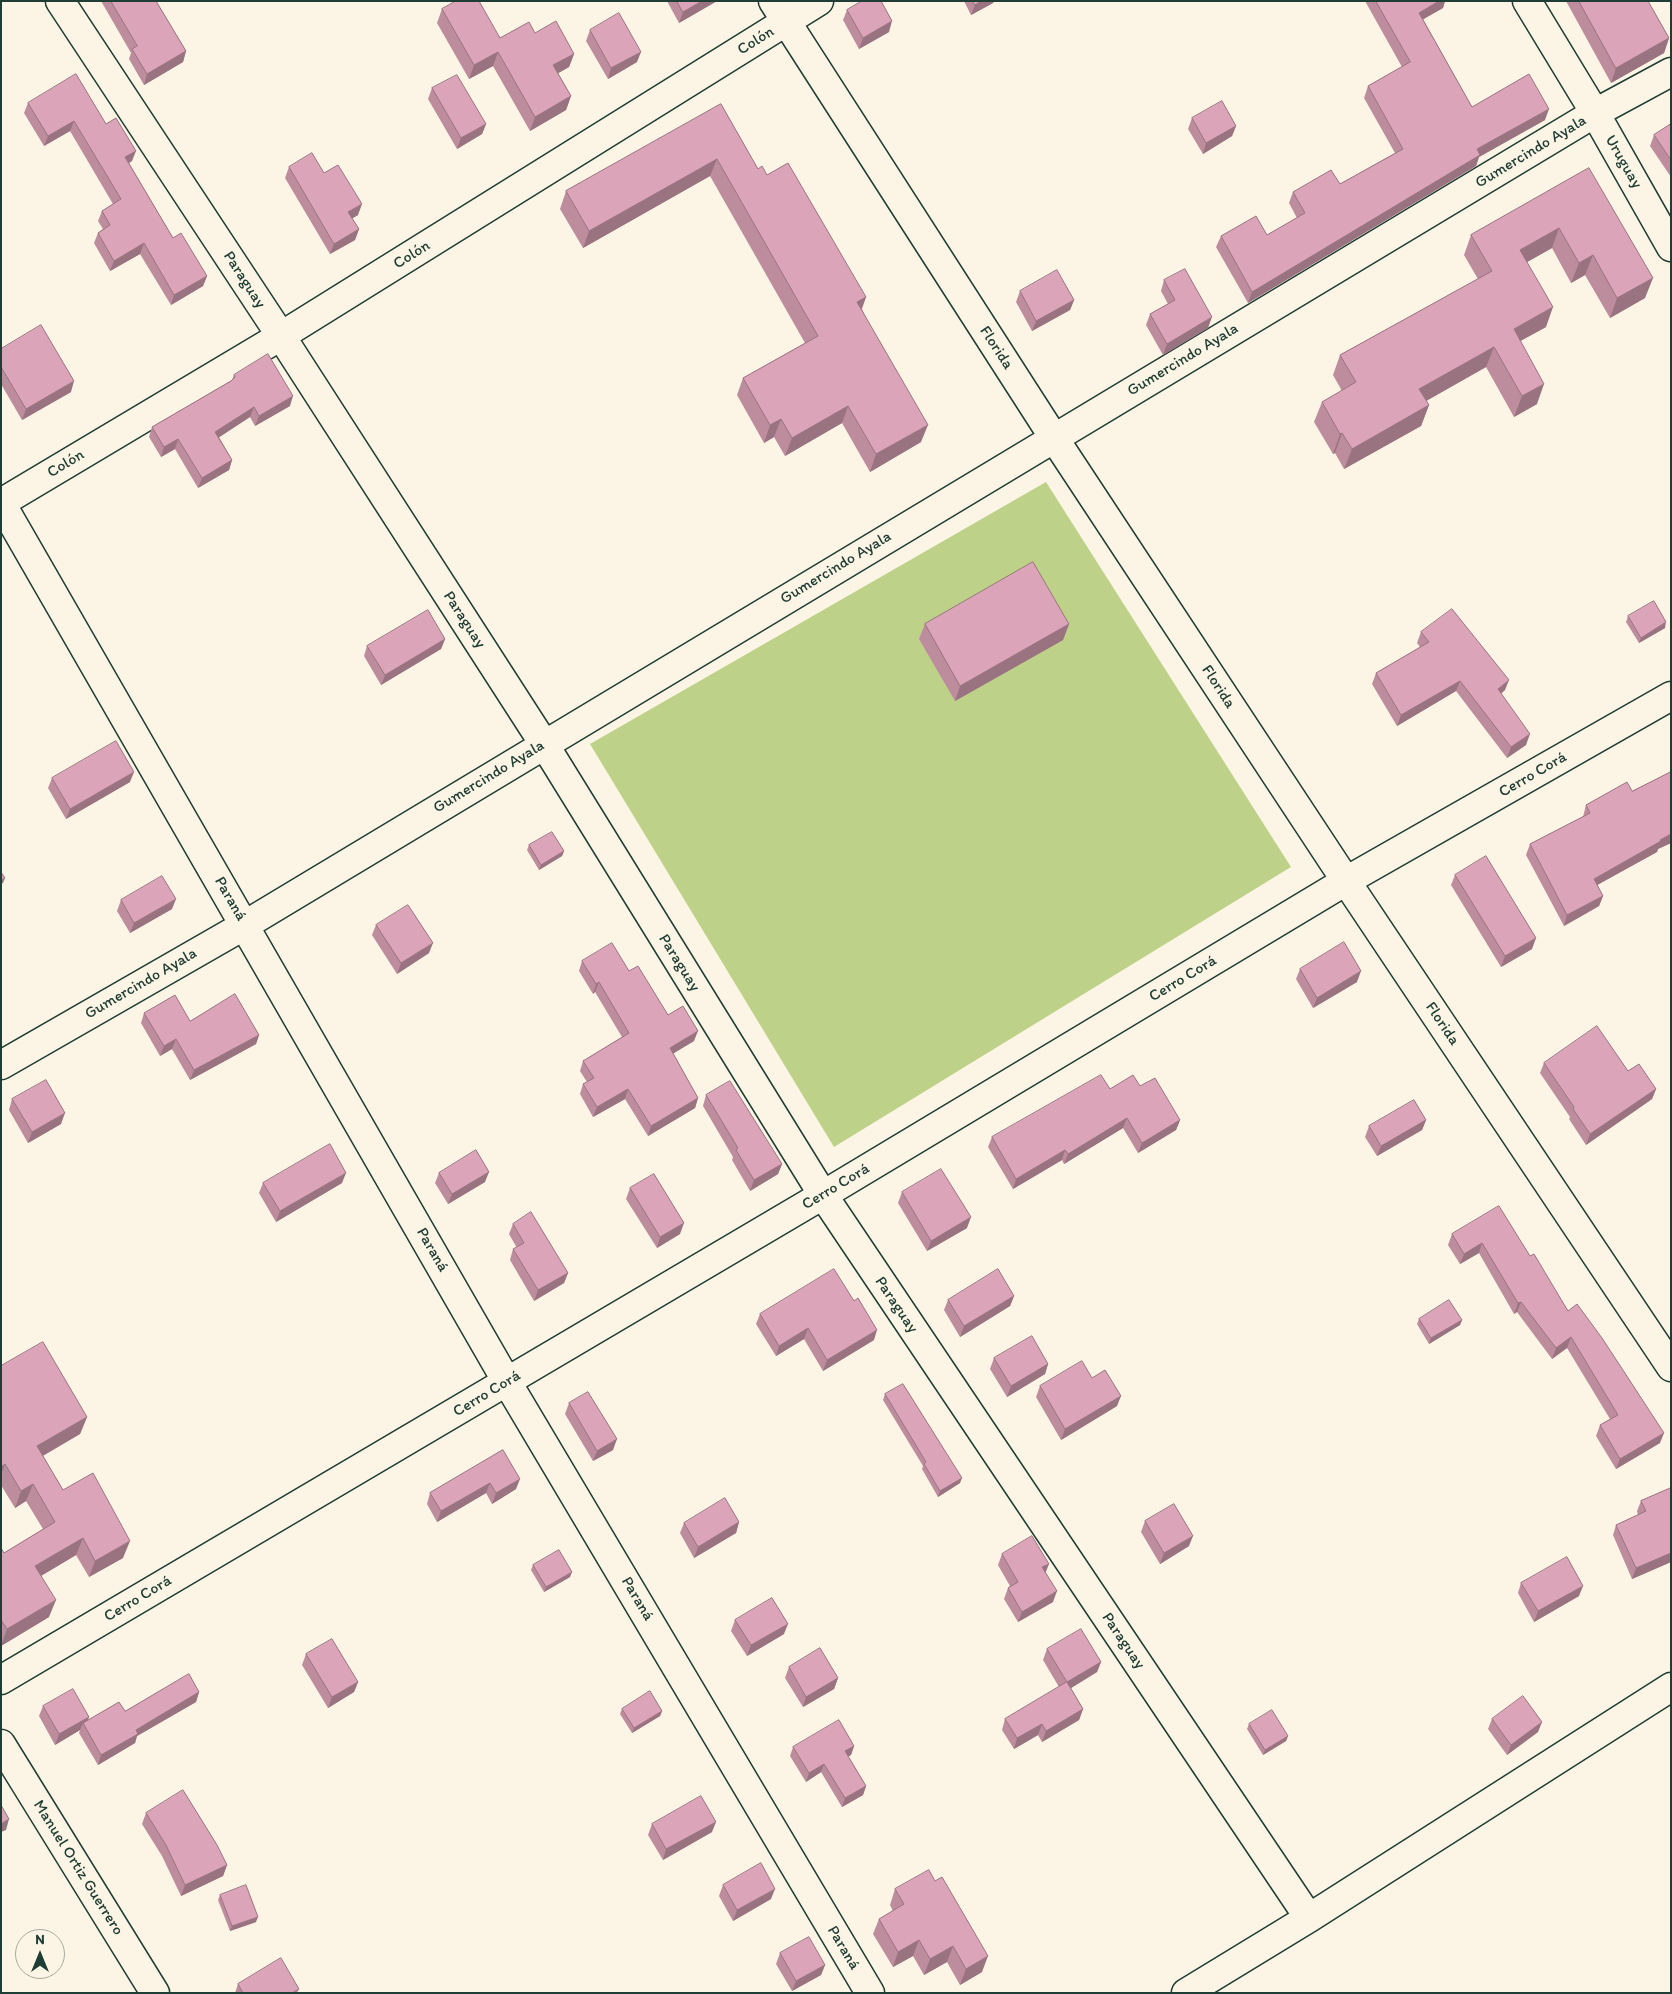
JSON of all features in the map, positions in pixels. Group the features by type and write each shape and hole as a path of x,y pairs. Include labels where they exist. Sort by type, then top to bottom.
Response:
{"street":[{"name":"Paraguay","path":"60,1 281,336 544,744 823,1195 1309,1918"},
{"name":"Colón","path":"1,503 281,336 779,12 819,1"},
{"name":"Uruguay","path":"1527,1 1595,113 1671,246"},
{"name":"Florida","path":"779,12 1054,438 1346,881 1671,1367"},
{"name":"Gumercindo Ayala","path":"1,1065 244,925 1595,113 1671,72"},
{"name":"Paraná","path":"1,503 508,1382 870,1993"},
{"name":"Cerro Corá","path":"1,1680 823,1195 1346,881 1671,696"},
{"path":"1186,1993 1309,1918 1671,1687"},
{"name":"Manuel Ortiz Guerrero","path":"1,1744 156,1993"}],"green space":[{"path":"1046,482 1291,867 834,1147 590,744"}],"building":[{"path":"111,1 156,1 186,51 147,74 132,49 137,46"},
{"path":"456,1 479,1 500,38 529,22 535,33 556,21 574,54 553,65 571,96 535,117 498,52 474,65 442,9"},
{"path":"677,1 702,1 683,12"},
{"path":"862,1 881,1 892,21 863,38 847,10"},
{"path":"973,1 981,1 975,5"},
{"path":"1376,1 1439,1 1419,13 1472,107 1529,74 1549,109 1477,149 1480,155 1252,292 1221,236 1256,216 1267,235 1305,213 1293,192 1331,170 1340,184 1403,149 1368,86 1410,62"},
{"path":"1579,1 1648,1 1669,38 1616,68"},
{"path":"619,13 641,52 611,68 590,30"},
{"path":"76,74 106,124 116,118 136,151 125,157 173,238 181,233 207,276 174,295 144,243 114,261 98,233 110,225 102,211 121,199 74,121 48,136 28,103"},
{"path":"457,75 486,124 461,138 432,88"},
{"path":"1222,101 1236,126 1206,143 1192,118"},
{"path":"721,104 758,169 762,166 767,175 788,163 866,297 857,302 928,425 876,454 848,406 792,438 781,419 770,425 743,378 818,336 717,159 589,231 566,191"},
{"path":"1671,124 1671,160 1654,135"},
{"path":"312,153 324,173 338,165 362,204 348,212 359,229 334,244 289,167"},
{"path":"1589,168 1653,278 1617,298 1593,255 1579,263 1559,228 1520,250 1553,307 1514,329 1544,384 1522,396 1494,347 1419,389 1429,405 1352,449 1342,433 1340,434 1322,402 1356,382 1340,355 1492,271 1471,235"},
{"path":"1185,269 1212,317 1167,344 1150,314 1175,300 1164,280"},
{"path":"1057,270 1074,300 1036,321 1020,291"},
{"path":"41,325 74,381 26,409 1,367 1,349"},
{"path":"268,354 293,396 259,416 254,407 215,432 232,460 202,478 178,439 164,447 152,427 231,381 235,377 234,375"},
{"path":"1033,562 1069,624 960,686 925,624"},
{"path":"1654,601 1666,622 1641,638 1628,616"},
{"path":"1452,609 1509,680 1498,689 1530,734 1511,747 1460,681 1401,715 1376,673 1429,642 1421,632"},
{"path":"428,610 445,639 385,675 367,646"},
{"path":"116,741 134,772 70,809 52,778"},
{"path":"1671,772 1671,834 1594,879 1603,896 1567,915 1530,844 1590,813 1586,805 1627,782 1632,791"},
{"path":"552,832 564,851 541,865 529,845"},
{"path":"1486,856 1536,938 1505,956 1455,875"},
{"path":"1,872 5,878 1,880"},
{"path":"162,876 176,899 134,923 121,900"},
{"path":"408,905 433,943 401,963 376,925"},
{"path":"1344,942 1361,971 1317,998 1300,969"},
{"path":"612,943 629,971 638,966 668,1015 683,1006 698,1031 670,1048 698,1098 651,1126 628,1089 597,1107 583,1084 594,1078 583,1061 629,1033 599,982 596,984 582,961"},
{"path":"235,994 259,1035 194,1070 176,1039 164,1046 144,1013 175,995 190,1021"},
{"path":"1597,1026 1628,1071 1639,1064 1656,1089 1590,1134 1544,1063"},
{"path":"1101,1075 1110,1089 1133,1075 1140,1086 1155,1078 1180,1120 1142,1143 1127,1118 1068,1154 1065,1150 1016,1179 992,1137"},
{"path":"46,1080 65,1113 32,1132 12,1099"},
{"path":"730,1081 782,1164 754,1180 736,1150 738,1148 706,1095"},
{"path":"1414,1100 1426,1120 1381,1146 1369,1126"},
{"path":"330,1144 346,1173 280,1211 263,1183"},
{"path":"476,1150 489,1172 452,1194 439,1173"},
{"path":"941,1169 971,1217 931,1241 902,1192"},
{"path":"654,1174 684,1223 660,1237 630,1188"},
{"path":"1499,1206 1530,1256 1534,1254 1568,1311 1577,1304 1602,1338 1664,1433 1620,1459 1600,1425 1618,1415 1571,1337 1556,1348 1521,1302 1518,1303 1482,1243 1464,1254 1452,1234"},
{"path":"531,1212 568,1273 538,1290 513,1249 524,1243 513,1224"},
{"path":"834,1269 854,1301 858,1298 877,1330 827,1360 808,1328 779,1346 760,1314"},
{"path":"998,1269 1014,1296 964,1326 948,1300"},
{"path":"1449,1300 1462,1320 1431,1338 1419,1319"},
{"path":"1032,1336 1048,1364 1011,1386 994,1358"},
{"path":"43,1342 87,1417 37,1446 63,1490 93,1473 130,1541 95,1561 83,1538 35,1566 56,1600 7,1629 1,1620 1,1548 4,1553 55,1522 33,1484 21,1491 5,1464 1,1467 1,1366"},
{"path":"1082,1361 1092,1378 1105,1370 1121,1396 1065,1429 1040,1386"},
{"path":"903,1384 962,1478 940,1491 924,1464 926,1462 885,1394"},
{"path":"588,1392 617,1439 597,1451 569,1403"},
{"path":"503,1450 520,1479 496,1493 490,1483 441,1511 430,1493"},
{"path":"1671,1488 1671,1553 1636,1568 1616,1525 1646,1511 1641,1501"},
{"path":"725,1498 739,1522 698,1547 684,1523"},
{"path":"1174,1504 1193,1536 1164,1553 1145,1521"},
{"path":"1032,1536 1049,1564 1042,1567 1057,1591 1022,1612 1008,1588 1018,1582 1002,1554"},
{"path":"559,1550 572,1572 546,1587 533,1565"},
{"path":"1567,1557 1583,1586 1538,1611 1521,1583"},
{"path":"772,1598 788,1624 751,1645 735,1620"},
{"path":"1081,1629 1101,1662 1067,1682 1047,1649"},
{"path":"332,1639 358,1682 332,1697 306,1654"},
{"path":"820,1648 838,1678 806,1697 789,1667"},
{"path":"189,1674 199,1692 136,1730 138,1734 101,1755 83,1723 119,1702 125,1711"},
{"path":"1067,1682 1083,1709 1046,1731 1042,1724 1017,1738 1005,1719"},
{"path":"73,1689 89,1717 59,1734 43,1706"},
{"path":"650,1691 662,1711 634,1728 622,1709"},
{"path":"1523,1696 1542,1722 1511,1745 1492,1719"},
{"path":"1272,1710 1288,1736 1265,1750 1249,1724"},
{"path":"839,1720 854,1746 845,1751 866,1786 845,1798 824,1764 809,1773 793,1747"},
{"path":"183,1790 227,1865 185,1885 166,1845 146,1813"},
{"path":"701,1796 716,1822 666,1849 652,1824"},
{"path":"1,1805 9,1819 1,1824"},
{"path":"761,1863 775,1889 737,1910 723,1885"},
{"path":"929,1870 935,1881 942,1877 988,1956 966,1969 953,1946 930,1959 919,1940 898,1952 879,1919 904,1904 895,1889"},
{"path":"246,1885 258,1917 232,1926 220,1895"},
{"path":"809,1937 825,1965 796,1981 780,1953"},
{"path":"281,1958 299,1989 292,1993 243,1993 238,1984"}]}
